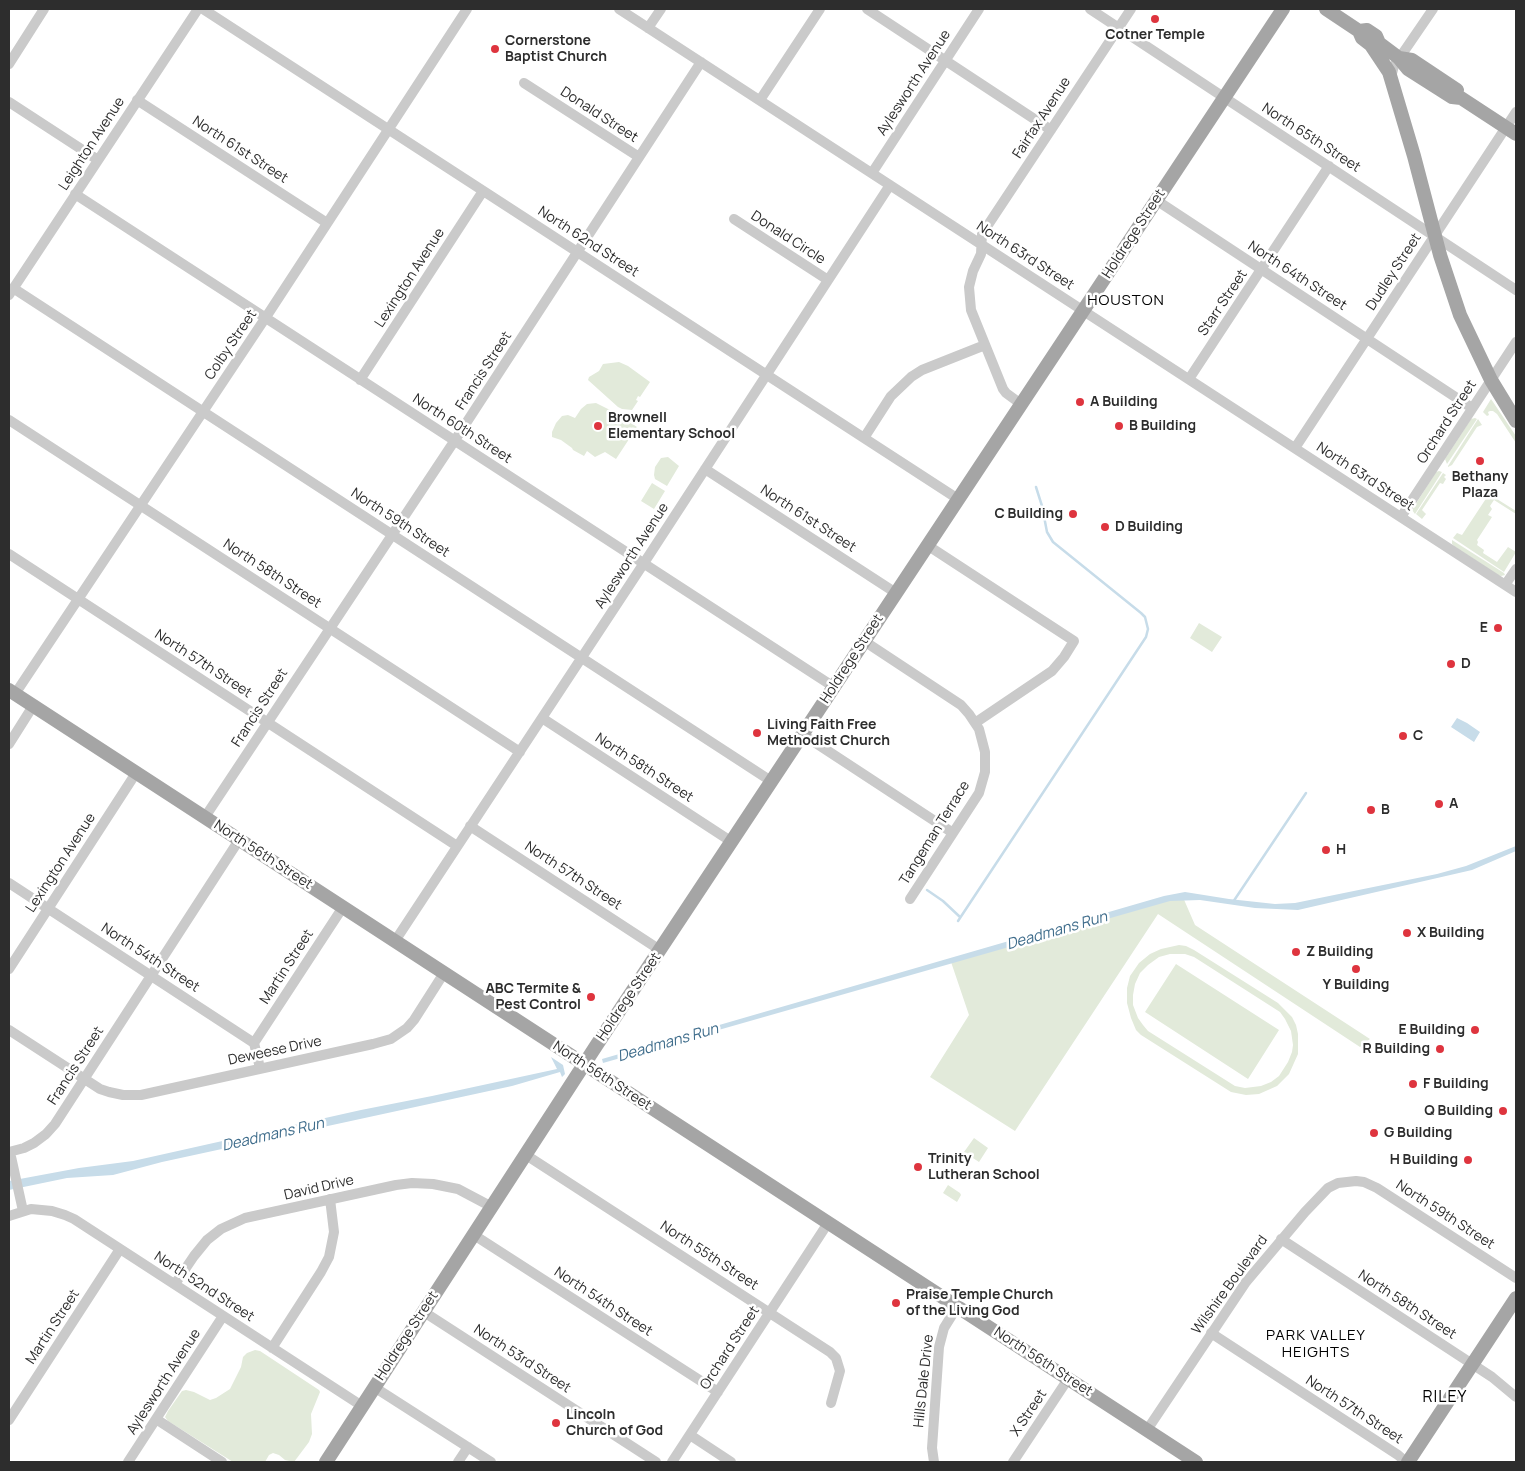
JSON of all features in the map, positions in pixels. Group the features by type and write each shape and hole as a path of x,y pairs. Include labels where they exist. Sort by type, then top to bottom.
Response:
{"main road":[{"name":"Holdrege Street","path":"326,1462 584,1064 1283,9"},
{"path":"1326,9 1359,31 1362,38 1399,58 1408,69 1452,97 1461,98 1511,131"},
{"path":"1375,44 1380,58 1391,77 1414,156 1434,237 1460,315 1491,380 1516,421"},
{"path":"1399,58 1398,72 1414,156"},
{"name":"North 56th Street","path":"12,692 1196,1462"},
{"path":"1407,1462 1516,1298"}],"street":[{"path":"9,64 44,9"},
{"name":"Leighton Avenue","path":"11,292 198,9"},
{"name":"North 62nd Street","path":"203,9 958,498"},
{"name":"Colby Street","path":"12,692 78,600 141,506 467,9"},
{"name":"North 63rd Street","path":"619,9 1516,592"},
{"path":"648,28 661,9"},
{"path":"760,100 820,9"},
{"path":"867,9 1050,130"},
{"name":"Aylesworth Avenue","path":"872,173 980,9"},
{"name":"North 65th Street","path":"1090,9 1516,290"},
{"name":"Fairfax Avenue","path":"1021,404 1002,389 972,316 969,295 970,279 981,254 982,234 1131,9"},
{"path":"1391,77 1394,66 1433,9"},
{"name":"Francis Street","path":"205,817 702,62"},
{"name":"Donald Street","path":"524,83 639,157"},
{"name":"North 61st Street","path":"137,100 328,223"},
{"path":"9,102 98,160"},
{"name":"Dudley Street","path":"1295,448 1434,237 1511,131 1516,112"},
{"name":"Starr Street","path":"1189,379 1329,166"},
{"name":"Aylesworth Avenue","path":"395,941 890,185"},
{"name":"Lexington Avenue","path":"360,380 483,191"},
{"name":"North 60th Street","path":"75,194 834,687"},
{"name":"North 64th Street","path":"1156,200 1472,408"},
{"name":"Donald Circle","path":"734,219 828,280"},
{"name":"North 59th Street","path":"11,292 203,412 771,781"},
{"name":"Orchard Street","path":"1401,517 1516,342"},
{"path":"864,438 891,396 911,377 922,370 985,345"},
{"name":"North 58th Street","path":"9,420 520,752"},
{"name":"North 61st Street","path":"705,469 896,593"},
{"path":"864,641 952,698 965,709 975,723 1052,671 1064,657 1074,641 927,545"},
{"name":"North 57th Street","path":"9,554 457,846"},
{"path":"1505,585 1516,568"},
{"path":"9,744 33,706"},
{"name":"North 58th Street","path":"542,718 732,842"},
{"name":"Tangeman Terrace","path":"910,900 976,799 984,777 985,752 983,740 975,723"},
{"path":"802,734 953,833"},
{"name":"Lexington Avenue","path":"9,969 136,773"},
{"name":"North 57th Street","path":"470,826 660,950"},
{"name":"Francis Street","path":"23,1211 9,1152 34,1143 50,1129 240,840"},
{"name":"North 54th Street","path":"9,883 254,1043"},
{"name":"Martin Street","path":"254,1043 343,907"},
{"name":"Deweese Drive","path":"84,1079 108,1092 135,1096 373,1044 391,1038 414,1020 444,973"},
{"path":"9,1030 84,1079"},
{"path":"254,1043 260,1068"},
{"name":"North 55th Street","path":"526,1154 828,1350 836,1358 840,1367 840,1376 831,1403"},
{"name":"North 59th Street","path":"1356,1181 1364,1182 1377,1188 1516,1278"},
{"name":"Wilshire Boulevard","path":"1147,1430 1246,1282 1281,1239 1328,1188 1338,1183 1356,1181"},
{"name":"David Drive","path":"175,1284 200,1248 221,1229 245,1218 405,1184 425,1183 458,1189 492,1207"},
{"path":"272,1348 329,1257 334,1232 330,1199"},
{"name":"North 52nd Street","path":"23,1211 39,1210 65,1215 74,1219 362,1406"},
{"path":"9,1216 23,1211"},
{"name":"Orchard Street","path":"672,1462 828,1223"},
{"name":"North 54th Street","path":"474,1235 718,1392"},
{"name":"North 58th Street","path":"1281,1239 1473,1364 1502,1384 1516,1397"},
{"name":"Martin Street","path":"9,1420 120,1249"},
{"name":"Hills Dale Drive","path":"934,1462 932,1448 939,1346 944,1328 957,1307"},
{"name":"North 53rd Street","path":"424,1312 656,1462"},
{"name":"Aylesworth Avenue","path":"128,1462 223,1316"},
{"name":"North 57th Street","path":"1211,1333 1407,1462"},
{"name":"X Street","path":"1013,1462 1068,1379"},
{"path":"374,1387 491,1462"},
{"path":"156,1419 222,1462"},
{"path":"690,1435 731,1462"},
{"path":"458,1462 468,1447"}],"green space":[{"path":"619,362 628,366 650,382 640,397 638,396 636,400 638,401 632,410 618,407 588,380 589,377 599,371 603,364"},
{"path":"1491,399 1516,436 1516,443 1497,414 1490,411 1487,416 1483,412"},
{"path":"596,403 637,427 616,459 605,452 595,457 587,451 584,456 561,440 552,437 556,423 562,416 568,415 575,418 587,404"},
{"path":"1471,419 1477,419 1447,464 1445,459"},
{"path":"1478,419 1482,425 1477,427 1452,465 1448,467 1448,466"},
{"path":"668,457 679,466 667,486 655,479 654,475 655,467 661,458"},
{"path":"1436,472 1442,472 1415,514 1412,510"},
{"path":"1443,473 1446,475 1444,477 1446,479 1443,484 1440,483 1422,510 1426,514 1422,519 1416,514"},
{"path":"652,483 665,491 654,509 641,501"},
{"path":"1489,494 1516,511 1516,514 1494,500 1488,515 1492,517 1477,540 1477,545 1484,550 1483,553 1497,562 1508,547 1516,552 1504,572 1453,538 1457,533 1462,535"},
{"path":"1452,540 1505,575 1498,575 1454,546"},
{"path":"1199,623 1222,637 1212,652 1190,638"},
{"path":"1182,895 1195,925 1370,1039 1360,1047 1158,914 1015,1131 930,1077 969,1015 950,959"},
{"path":"1179,945 1194,950 1278,1003 1292,1017 1298,1034 1298,1054 1289,1074 1277,1086 1259,1094 1246,1095 1231,1092 1136,1030 1127,1003 1127,988 1130,976 1139,963 1150,954 1161,949","holes":["1170,954 1185,954 1194,957 1280,1012 1285,1019 1291,1031 1292,1052 1279,1076 1271,1082 1261,1086 1245,1088 1235,1086 1148,1031 1138,1018 1133,1005 1133,995 1140,973 1159,957"]},
{"path":"1176,964 1279,1030 1248,1079 1145,1012"},
{"path":"974,1138 988,1148 979,1162 964,1152"},
{"path":"948,1185 960,1193 961,1195 957,1202 943,1193"},
{"path":"255,1350 260,1351 320,1392 311,1414 312,1434 309,1442 294,1462 285,1460 273,1453 269,1455 265,1462 233,1462 168,1421 165,1417 182,1391 194,1392 210,1400 230,1389 241,1367 243,1357"}],"water":[{"path":"1457,718 1480,732 1474,742 1451,727"},
{"name":"Deadmans Run","path":"1516,846 1516,851 1472,870 1298,910 1255,908 1200,900 1170,901 603,1063 602,1059 1164,896 1185,892 1275,904 1295,903 1437,874 1466,866"},
{"name":"Deadmans Run","path":"551,1057 563,1065 565,1074 562,1077 560,1072 512,1086 162,1162 113,1175 67,1178 9,1190 9,1181 79,1168 133,1161 557,1069"}],"waterway":[{"path":"958,921 1146,637 1148,629 1145,617 1141,613 1053,542 1047,532 1036,487"},
{"path":"1233,902 1306,793"},
{"path":"927,890 943,901 960,917"}],"place":[{"name":"Cotner Temple","path":"1155,19"},
{"name":"Cornerstone Baptist Church","path":"495,49"},
{"name":"A Building","path":"1080,402"},
{"name":"Brownell Elementary School","path":"598,426"},
{"name":"B Building","path":"1119,426"},
{"name":"Bethany Plaza","path":"1480,461"},
{"name":"C Building","path":"1073,514"},
{"name":"D Building","path":"1105,527"},
{"name":"E","path":"1498,628"},
{"name":"D","path":"1451,664"},
{"name":"Living Faith Free Methodist Church","path":"757,733"},
{"name":"C","path":"1403,736"},
{"name":"A","path":"1439,804"},
{"name":"B","path":"1371,810"},
{"name":"H","path":"1326,850"},
{"name":"X Building","path":"1407,933"},
{"name":"Z Building","path":"1296,952"},
{"name":"Y Building","path":"1356,969"},
{"name":"ABC Termite & Pest Control","path":"591,997"},
{"name":"E Building","path":"1475,1030"},
{"name":"R Building","path":"1440,1049"},
{"name":"F Building","path":"1413,1084"},
{"name":"Q Building","path":"1503,1111"},
{"name":"G Building","path":"1374,1133"},
{"name":"H Building","path":"1468,1160"},
{"name":"Trinity Lutheran School","path":"918,1167"},
{"name":"Praise Temple Church of the Living God","path":"896,1303"},
{"name":"Lincoln Church of God","path":"556,1423"}],"district":[{"name":"HOUSTON","path":"1126,301"},
{"name":"PARK VALLEY HEIGHTS","path":"1316,1344"},
{"name":"RILEY","path":"1445,1398"}]}
